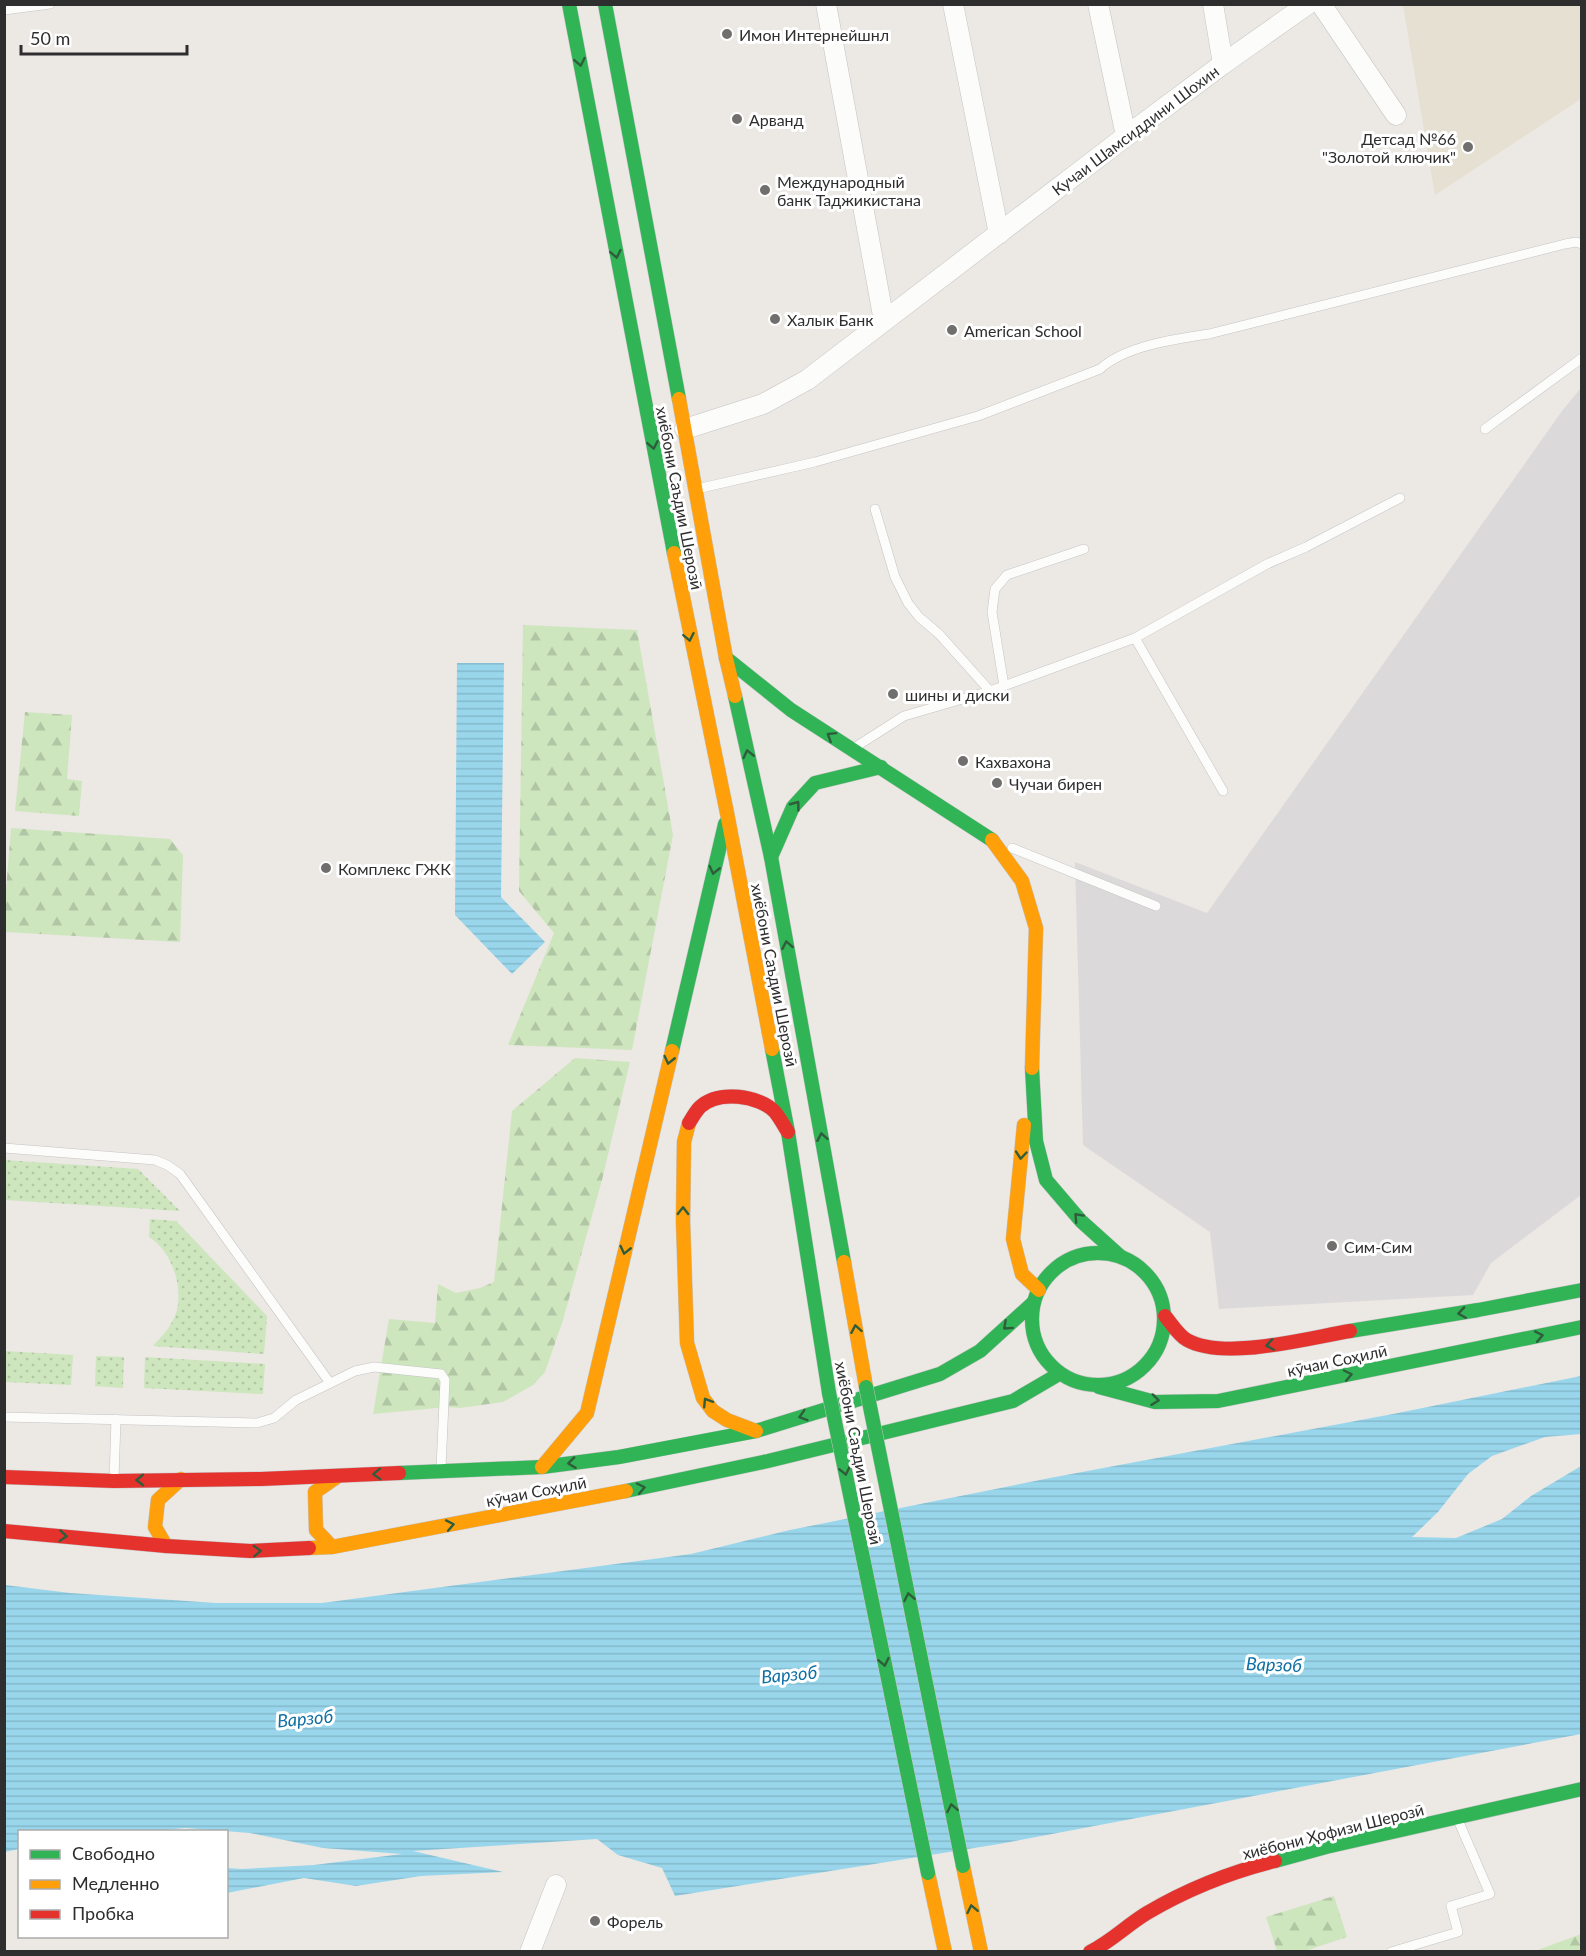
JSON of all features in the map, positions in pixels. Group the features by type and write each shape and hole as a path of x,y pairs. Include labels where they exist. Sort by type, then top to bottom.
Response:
{"main road":[{"name":"хиёбони Саъдии Шерозӣ","path":"569,4 690,638 727,813 788,1132 829,1393 945,1952"},
{"name":"хиёбони Саъдии Шерозӣ","path":"605,4 726,658 771,857 866,1387 981,1952"},
{"path":"726,658 791,710 993,841 1022,881 1036,928 1032,1076 1036,1141 1046,1180 1081,1221 1121,1257 1143,1270 1159,1291 1165,1316 1157,1351 1133,1377 1099,1387 1059,1374 1045,1359 1035,1342 1032,1322 1037,1296 1050,1274 1065,1262 1083,1255 1102,1253 1121,1257"},
{"path":"771,857 793,807 816,783 881,767"},
{"path":"542,1467 587,1413 727,813"},
{"path":"1032,1076 1022,1135 1013,1239 1022,1274 1037,1296"},
{"path":"756,1431 727,1420 713,1411 703,1398 687,1342 683,1221 684,1142 689,1123 700,1107 712,1100 731,1096 757,1101 774,1111 788,1132"},
{"name":"кӯчаи Соҳилӣ","path":"1165,1316 1185,1339 1210,1348 1243,1349 1478,1310 1581,1290"},
{"name":"кӯчаи Соҳилӣ","path":"4,1477 114,1481 261,1479 542,1467 619,1457 756,1431 939,1374 980,1351 1037,1296"},
{"name":"кӯчаи Соҳилӣ","path":"1099,1387 1155,1402 1218,1401 1581,1327"},
{"name":"кӯчаи Соҳилӣ","path":"4,1531 166,1546 250,1551 332,1547 768,1461 1013,1401 1059,1374"},
{"path":"332,1547 316,1530 315,1492 338,1476"},
{"path":"166,1546 155,1527 158,1500 181,1479"},
{"name":"хиёбони Ҳофизи Шерозӣ","path":"1090,1952 1106,1947 1146,1914 1197,1888 1255,1866 1326,1847 1581,1789"}],"street":[{"path":"826,4 884,321"},
{"path":"953,4 999,234"},
{"path":"1098,4 1126,136"},
{"name":"Кучаи Шамсиддини Шохин","path":"685,429 763,404 807,380 1223,64 1213,4"},
{"path":"1223,64 1308,4"},
{"path":"1321,4 1396,115"},
{"path":"530,1952 556,1885"}],"lane":[{"path":"4,10 50,4"},
{"path":"696,489 815,462 978,416 1100,369 1108,361 1165,341 1209,334 1565,244 1576,242 1581,244"},
{"path":"1485,429 1581,358"},
{"path":"853,750 904,716 990,692 1135,638 1267,564 1306,547 1401,498"},
{"path":"875,509 895,577 908,603 990,692"},
{"path":"1004,686 992,612 995,589 1007,575 1084,549"},
{"path":"1135,638 1223,790"},
{"path":"993,841 1156,906"},
{"path":"4,1148 155,1160 180,1174 330,1383"},
{"path":"4,1417 257,1423 274,1418 296,1400 355,1371 374,1367 441,1374 445,1380 441,1471"},
{"path":"114,1481 116,1419"},
{"path":"1391,1952 1458,1932 1451,1905 1490,1894 1457,1818"}],"shaded area":[{"name":"Детсад №66 \"Золотой ключик\"","path":"1403,5 1581,5 1581,99 1435,195"},
{"path":"1581,388 1581,1195 1491,1263 1473,1295 1219,1309 1210,1232 1083,1145 1075,862 1207,913 1562,411"}],"green space":[{"path":"523,625 637,630 673,835 632,1050 508,1045 554,933 519,891"},
{"path":"25,712 72,715 67,779 82,781 79,816 15,811"},
{"path":"11,828 170,839 183,855 180,942 5,932"},
{"path":"575,1058 630,1062 602,1180 563,1320 545,1372 533,1385 503,1402 460,1408 447,1407 373,1414 389,1319 435,1323 438,1284 456,1293 480,1288 494,1282 512,1111"},
{"path":"5,1160 138,1169 180,1211 5,1200"},
{"path":"150,1219 176,1221 267,1316 264,1354 153,1346 173,1320 179,1295 175,1272 165,1252 149,1237"},
{"path":"5,1351 73,1355 71,1385 5,1382"},
{"path":"96,1356 124,1357 123,1388 95,1386"},
{"path":"145,1357 265,1364 263,1394 144,1388"},
{"path":"1334,1896 1347,1937 1308,1951 1277,1951 1266,1917"},
{"path":"1581,1934 1581,1951 1535,1951"}],"water":[{"path":"457,663 504,663 501,897 545,942 512,974 455,915"},
{"name":"Варзоб","path":"1581,1376 1581,1434 1545,1437 1492,1456 1468,1474 1438,1512 1412,1537 1456,1538 1502,1519 1531,1496 1581,1466 1581,1734 999,1844 675,1896 662,1868 618,1855 597,1839 413,1851 503,1872 421,1876 356,1886 304,1878 228,1893 228,1868 314,1865 402,1854 323,1848 250,1833 185,1828 18,1830 18,1849 5,1852 5,1585 70,1593 216,1603 322,1603 691,1554 790,1530 1050,1478 1398,1413"}],"traffic: fast":[{"path":"569,4 674,553"},
{"path":"605,4 679,399"},
{"path":"726,658 791,710 992,840"},
{"path":"735,696 771,857 844,1262"},
{"path":"771,857 793,807 815,783 881,767"},
{"path":"672,1051 725,824"},
{"path":"772,1049 788,1132 829,1393"},
{"path":"1032,1068 1036,1141 1046,1180 1081,1221 1121,1257"},
{"path":"1098,1253 1123,1258 1145,1272 1159,1294 1164,1319 1159,1344 1145,1366 1123,1380 1098,1385 1073,1380 1051,1366 1037,1344 1032,1319 1037,1294 1051,1272 1073,1258 1098,1253"},
{"path":"1350,1331 1582,1290"},
{"path":"399,1473 542,1467 619,1457 756,1431 940,1374 980,1351 1034,1302"},
{"path":"1099,1387 1155,1402 1218,1401 1582,1327"},
{"path":"626,1491 768,1461 1013,1401 1059,1374"},
{"path":"866,1387 963,1866"},
{"path":"829,1393 928,1873"},
{"path":"1275,1861 1326,1847 1582,1789"}],"traffic: slow":[{"path":"679,399 726,658 735,696"},
{"path":"674,553 772,1049"},
{"path":"992,840 1022,881 1036,928 1032,1068"},
{"path":"542,1467 587,1413 672,1051"},
{"path":"689,1123 684,1142 683,1221 687,1343 703,1398 713,1411 727,1420 756,1431"},
{"path":"1024,1125 1013,1239 1022,1274 1039,1290"},
{"path":"844,1262 866,1387"},
{"path":"332,1547 316,1530 315,1492 338,1476"},
{"path":"166,1546 155,1527 158,1500 181,1479"},
{"path":"309,1548 332,1547 626,1491"},
{"path":"963,1866 981,1952"},
{"path":"928,1873 945,1952"}],"traffic: jam":[{"path":"689,1123 699,1109 708,1102 717,1098 738,1097 749,1098 768,1106 777,1114 788,1132"},
{"path":"1165,1316 1187,1340 1203,1346 1222,1348 1267,1346 1350,1331"},
{"path":"4,1477 114,1481 261,1479 399,1473"},
{"path":"4,1531 166,1546 250,1551 309,1548"},
{"path":"1090,1952 1147,1913 1193,1889 1225,1876 1275,1861"}],"place":[{"name":"Имон Интернейшнл","path":"727,34"},
{"name":"Арванд","path":"737,119"},
{"name":"Детсад №66 \"Золотой ключик\"","path":"1468,147"},
{"name":"Международный банк Таджикистана","path":"765,190"},
{"name":"Халык Банк","path":"775,319"},
{"name":"American School","path":"952,330"},
{"name":"шины и диски","path":"893,694"},
{"name":"Кахвахона","path":"963,761"},
{"name":"Чучаи бирен","path":"997,783"},
{"name":"Комплекс ГЖК","path":"326,868"},
{"name":"Сим-Сим","path":"1332,1246"},
{"name":"Форель","path":"595,1921"}]}
